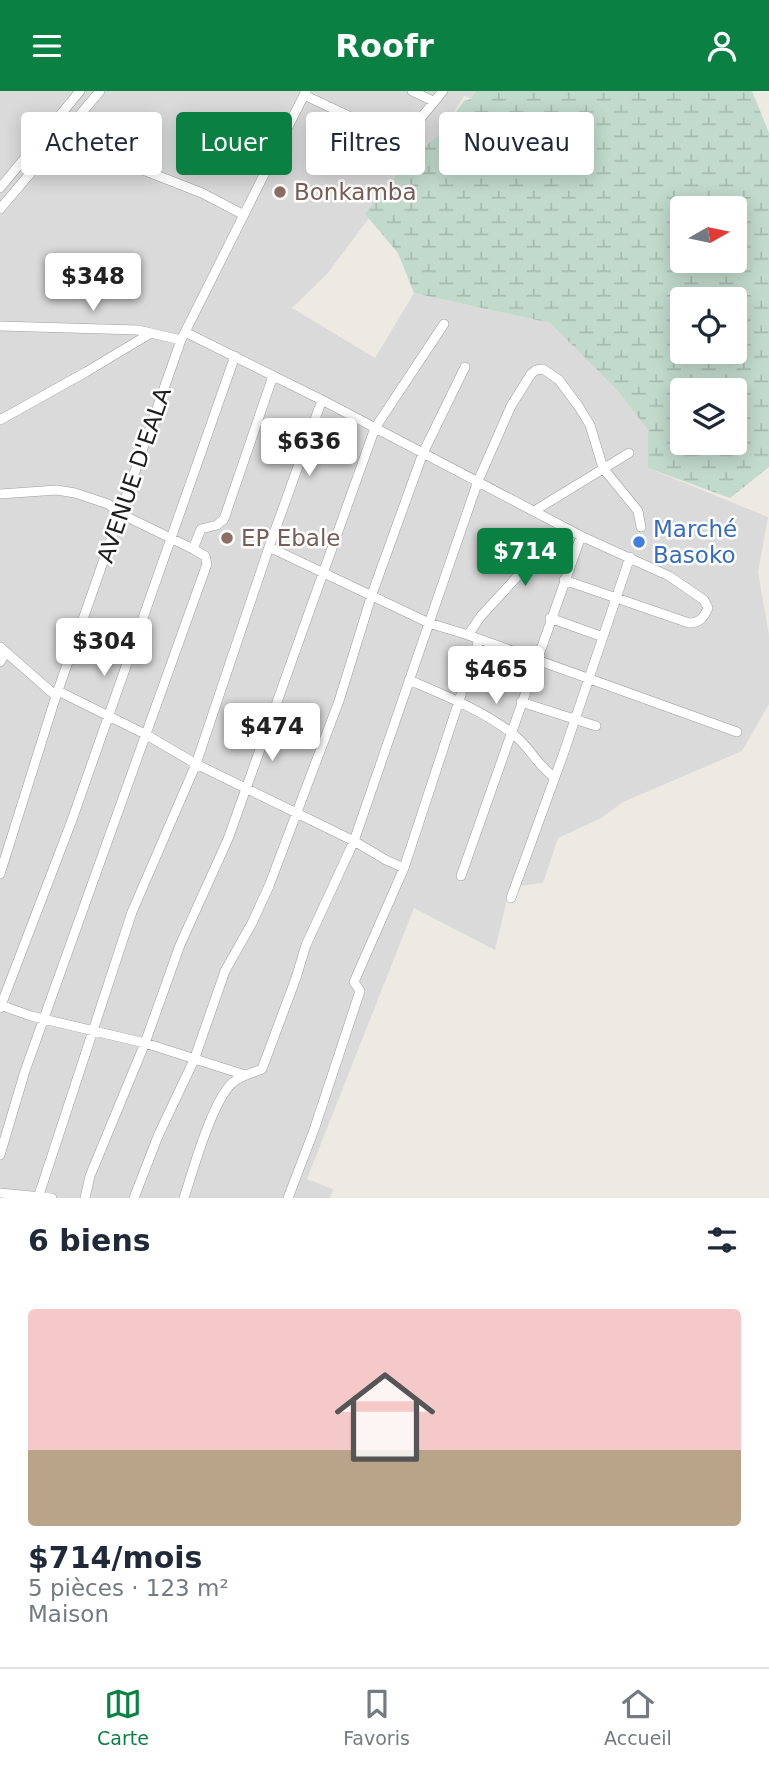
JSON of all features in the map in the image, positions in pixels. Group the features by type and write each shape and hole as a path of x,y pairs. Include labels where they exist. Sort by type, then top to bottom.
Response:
{"street":[{"path":"0,188 80,91"},
{"path":"0,209 100,91"},
{"path":"412,91 433,101"},
{"path":"305,93 402,141 443,91"},
{"name":"AVENUE D'EALA","path":"1,871 57,694 183,336 305,93"},
{"path":"156,175 202,193 244,215"},
{"path":"85,1198 90,1176 145,1043 180,945 228,839 375,428 444,324"},
{"path":"0,326 138,330 183,336 234,356 563,527 677,580 705,600 708,608 701,620 689,622 564,580"},
{"path":"0,419 151,333"},
{"path":"234,356 72,820 0,1006 145,1043 245,1075"},
{"path":"134,1198 158,1136 194,1060 225,971 253,923 297,815 339,701 372,594 423,453 465,367"},
{"path":"184,1198 220,1101 232,1084 245,1075 262,1069 306,944 354,841 478,481 510,406 536,370 543,369 559,380 579,407 590,425 603,468 638,511 641,527"},
{"path":"193,549 201,529 217,526 224,519 273,376"},
{"path":"38,1197 131,912 196,764 322,400"},
{"path":"534,511 629,453"},
{"path":"0,493 66,491 108,504 121,514 205,556 207,564 25,1071 0,1155"},
{"path":"468,635 489,607 563,527"},
{"path":"461,876 581,536"},
{"path":"269,547 429,623 737,732"},
{"path":"511,898 630,557"},
{"path":"550,618 603,637"},
{"path":"288,1198 314,1130 360,991 355,982 404,868 479,640"},
{"path":"0,662 3,649 57,694 145,734 196,764 404,868"},
{"path":"410,680 460,702 510,732 528,746 545,771 554,777"},
{"path":"521,702 596,726"},
{"path":"0,1193 52,1198"}],"shaded area":[{"path":"0,91 504,91 487,104 464,96 453,112 439,112 439,133 425,150 425,112 306,112 306,175 403,175 327,274 292,308 375,358 414,293 550,323 617,390 648,430 648,468 768,517 758,572 769,635 769,704 742,751 623,802 601,818 558,838 543,883 510,887 495,950 414,908 307,1179 333,1189 330,1198 0,1198"}],"green space":[{"path":"476,91 752,91 769,133 769,467 730,498 648,468 648,430 617,390 550,323 414,293 398,253 365,214 396,175 425,175 425,147 439,134 439,175 594,175 594,112 456,112 464,101 471,99"}],"place":[{"name":"Bonkamba","path":"280,192"},
{"name":"EP Ebale","path":"227,538"},
{"name":"Marché Basoko","path":"639,542"}]}
